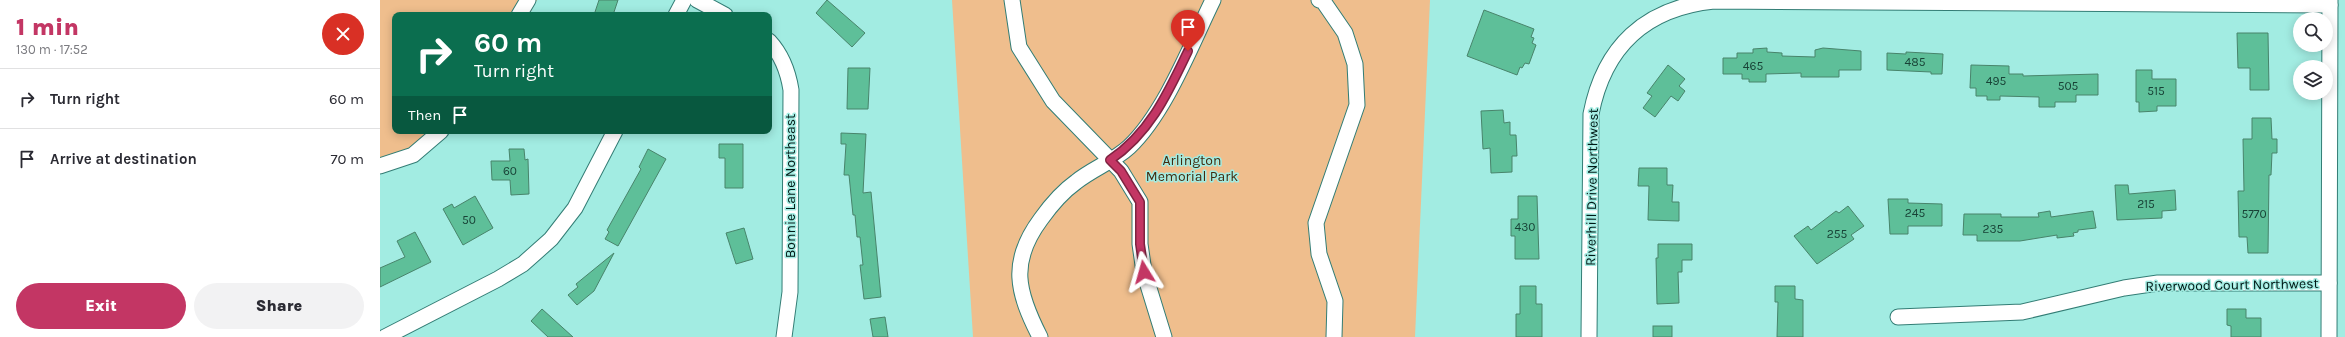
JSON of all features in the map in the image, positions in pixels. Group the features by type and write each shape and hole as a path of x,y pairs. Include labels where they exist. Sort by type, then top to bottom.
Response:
{"street":[{"path":"521,12 528,0"},
{"path":"678,12 684,0"},
{"path":"697,0 719,12"},
{"path":"1012,0 1019,47 1053,101 1121,171 1140,202 1140,244 1144,272 1164,337"},
{"path":"1040,337 1030,317 1021,290 1019,263 1022,250 1034,229 1054,202 1076,182 1129,147 1162,105 1213,0"},
{"path":"1319,0 1323,1 1345,33 1355,64 1356,105 1316,222 1319,254 1334,301 1334,337"},
{"name":"Riverhill Drive Northwest","path":"1589,337 1591,114 1596,88 1608,62 1624,41 1646,23 1677,8 1714,1 2330,2"},
{"path":"2329,337 2330,2"},
{"name":"Bonnie Lane Northeast","path":"772,44 778,51 788,73 791,90 790,292 784,337"},
{"path":"381,163 413,155 438,134"},
{"path":"385,337 498,279 523,264 551,240 575,208 613,134"},
{"name":"Riverwood Court Northwest","path":"1898,317 2022,312 2124,288 2158,283 2329,283"}],"green space":[{"path":"380,0 537,0 531,12 392,12 392,134 448,134 421,158 380,172"},
{"name":"Arlington Memorial Park","path":"952,0 1430,0 1415,337 973,337"}],"building":[{"path":"599,0 618,0 614,12 595,12"},
{"path":"827,0 865,33 852,47 816,13"},
{"path":"1484,10 1534,29 1531,37 1534,38 1532,43 1536,45 1529,64 1525,63 1522,68 1520,67 1517,75 1467,56"},
{"path":"2237,33 2268,33 2269,90 2250,90 2250,68 2238,68"},
{"path":"1767,48 1767,52 1782,53 1782,56 1815,57 1815,50 1823,48 1861,51 1861,70 1839,70 1839,77 1801,77 1801,73 1766,74 1766,82 1749,82 1749,79 1742,79 1742,74 1723,74 1723,58 1737,58 1737,53 1753,53 1753,49"},
{"path":"1906,52 1943,54 1942,74 1887,70 1887,53 1906,54"},
{"path":"1668,65 1685,79 1679,86 1685,91 1678,101 1671,96 1655,117 1643,108 1652,96 1647,93"},
{"path":"1971,65 2009,66 2009,74 2023,74 2023,76 2098,74 2098,95 2076,95 2076,102 2055,102 2055,107 2039,107 2039,97 2000,96 2000,100 1987,100 1987,96 1976,96 1976,88 1970,88"},
{"path":"848,68 870,68 868,109 847,109"},
{"path":"2136,70 2152,70 2152,79 2176,79 2176,106 2157,106 2157,111 2139,112 2139,102 2136,102"},
{"path":"1503,110 1504,123 1510,122 1510,135 1516,135 1517,156 1512,156 1512,172 1491,173 1490,148 1483,149 1481,111"},
{"path":"2252,118 2271,118 2272,139 2277,139 2277,153 2272,153 2271,175 2269,175 2268,253 2248,253 2247,237 2239,237 2238,191 2244,191 2243,139 2252,139"},
{"path":"841,133 866,134 863,193 871,192 881,297 864,299 860,265 863,265 860,237 857,237 855,215 853,215 849,175 844,175 846,144 841,144"},
{"path":"719,144 743,144 743,188 725,188 725,158 719,158"},
{"path":"509,149 524,149 525,160 528,159 529,194 511,195 510,180 492,180 491,161 510,161"},
{"path":"648,149 666,159 618,246 605,239 609,232 607,230 641,169 639,167"},
{"path":"1639,168 1667,168 1667,185 1673,185 1672,202 1679,202 1679,221 1648,220 1649,186 1638,186"},
{"path":"2115,185 2128,185 2129,194 2175,190 2176,210 2162,211 2162,218 2117,220"},
{"path":"475,196 493,228 463,245 443,209 452,204 454,208"},
{"path":"1518,196 1537,196 1539,259 1515,259 1515,236 1511,236 1511,219 1518,219"},
{"path":"1888,199 1908,199 1908,203 1942,204 1942,226 1908,226 1908,234 1890,234"},
{"path":"1848,206 1864,226 1851,235 1854,239 1817,264 1794,236 1808,226 1811,230 1836,211 1839,213"},
{"path":"2050,211 2051,217 2093,211 2096,228 2078,230 2078,232 2073,233 2074,236 2057,238 2057,235 2020,241 1977,241 1977,235 1963,235 1964,214 2001,214 2001,217 2039,217 2038,213"},
{"path":"744,228 753,259 736,264 726,233"},
{"path":"415,232 431,262 380,287 380,268 405,257 397,241"},
{"path":"1658,244 1692,244 1692,260 1682,260 1682,272 1678,272 1679,303 1657,304 1656,258 1658,258"},
{"path":"614,253 594,291 577,305 568,295 578,287 576,284"},
{"path":"1520,286 1536,286 1536,304 1542,304 1542,337 1516,337 1516,314 1520,314"},
{"path":"1775,286 1795,286 1795,299 1803,300 1803,337 1777,337 1778,302 1775,302"},
{"path":"542,309 573,337 548,337 531,321"},
{"path":"2227,309 2246,309 2246,318 2261,318 2261,337 2231,337 2231,326 2227,325"},
{"path":"885,317 888,337 873,337 870,319"},
{"path":"1653,326 1672,326 1672,337 1653,337"}],"route":[{"path":"1144,272 1140,244 1140,202 1121,171 1110,160 1129,147 1162,105 1188,51"}]}
